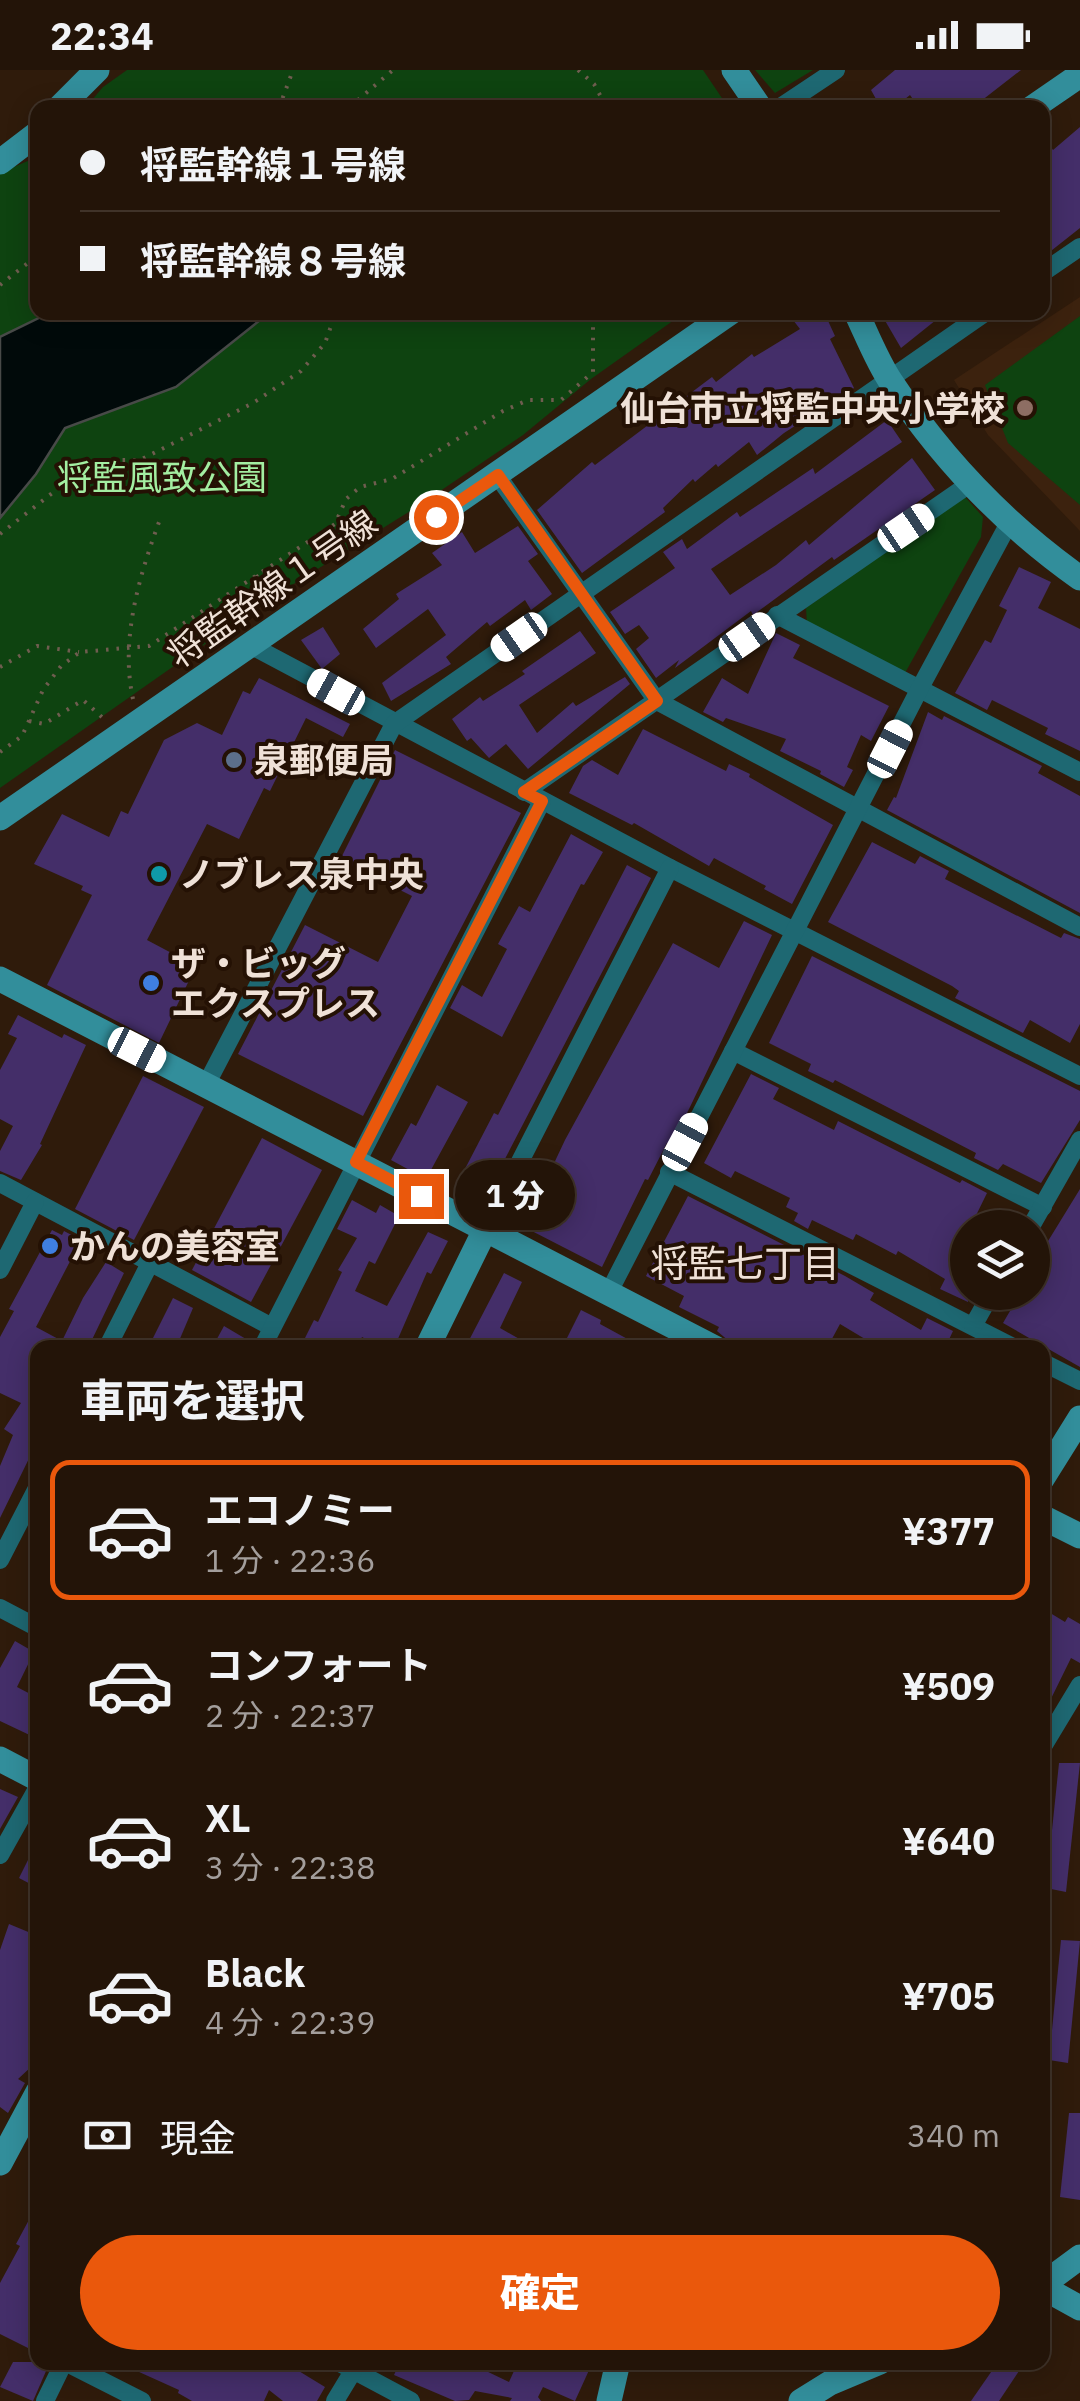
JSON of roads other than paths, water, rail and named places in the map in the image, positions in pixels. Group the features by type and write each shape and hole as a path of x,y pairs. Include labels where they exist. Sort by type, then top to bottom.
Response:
{"street":[{"path":"65,100 97,70"},
{"path":"734,70 755,100"},
{"path":"791,100 836,70"},
{"path":"1044,100 1080,76"},
{"path":"0,162 30,139"},
{"path":"1050,268 1080,247"},
{"name":"将監幹線１号線","path":"0,818 720,320"},
{"path":"860,320 890,380 946,457 1009,523 1080,578"},
{"path":"206,1085 394,724 975,320"},
{"path":"498,475 657,701 1080,927"},
{"path":"266,1340 533,796 657,701 971,483"},
{"path":"608,1294 1009,523"},
{"path":"777,616 1080,772"},
{"path":"250,645 670,868 1080,1076"},
{"path":"431,1340 670,868"},
{"path":"0,979 699,1340"},
{"path":"733,1051 1042,1207"},
{"path":"1040,1210 1080,1140"},
{"path":"669,1172 1000,1340"},
{"path":"0,1183 272,1327"},
{"path":"0,1270 36,1202"},
{"path":"111,1340 150,1262"},
{"path":"973,1326 982,1310"},
{"path":"1050,1366 1080,1381"},
{"path":"1050,1466 1080,1418"},
{"path":"0,1560 30,1502"},
{"path":"1050,1521 1080,1536"},
{"path":"0,1608 30,1624"},
{"path":"1050,1735 1080,1685"},
{"path":"0,1759 30,1774"},
{"path":"0,1854 30,1801"},
{"path":"0,2162 30,2107"},
{"path":"1050,2280 1080,2257"},
{"path":"1050,2291 1080,2308"},
{"path":"44,2401 60,2370"},
{"path":"80,2370 142,2401"},
{"path":"335,2401 348,2370"},
{"path":"357,2370 411,2401"},
{"path":"609,2401 616,2370"},
{"path":"800,2401 861,2370"}],"place":[{"name":"仙台市立将監中央小学校","path":"1025,408"},
{"name":"泉郵便局","path":"234,760"},
{"name":"ノブレス泉中央","path":"159,874"},
{"name":"ザ・ビッグ エクスプレス","path":"151,983"},
{"name":"かんの美容室","path":"50,1246"}],"district":[{"name":"将監七丁目","path":"745,1262"}],"park label":[{"name":"将監風致公園","path":"162,477"}]}
